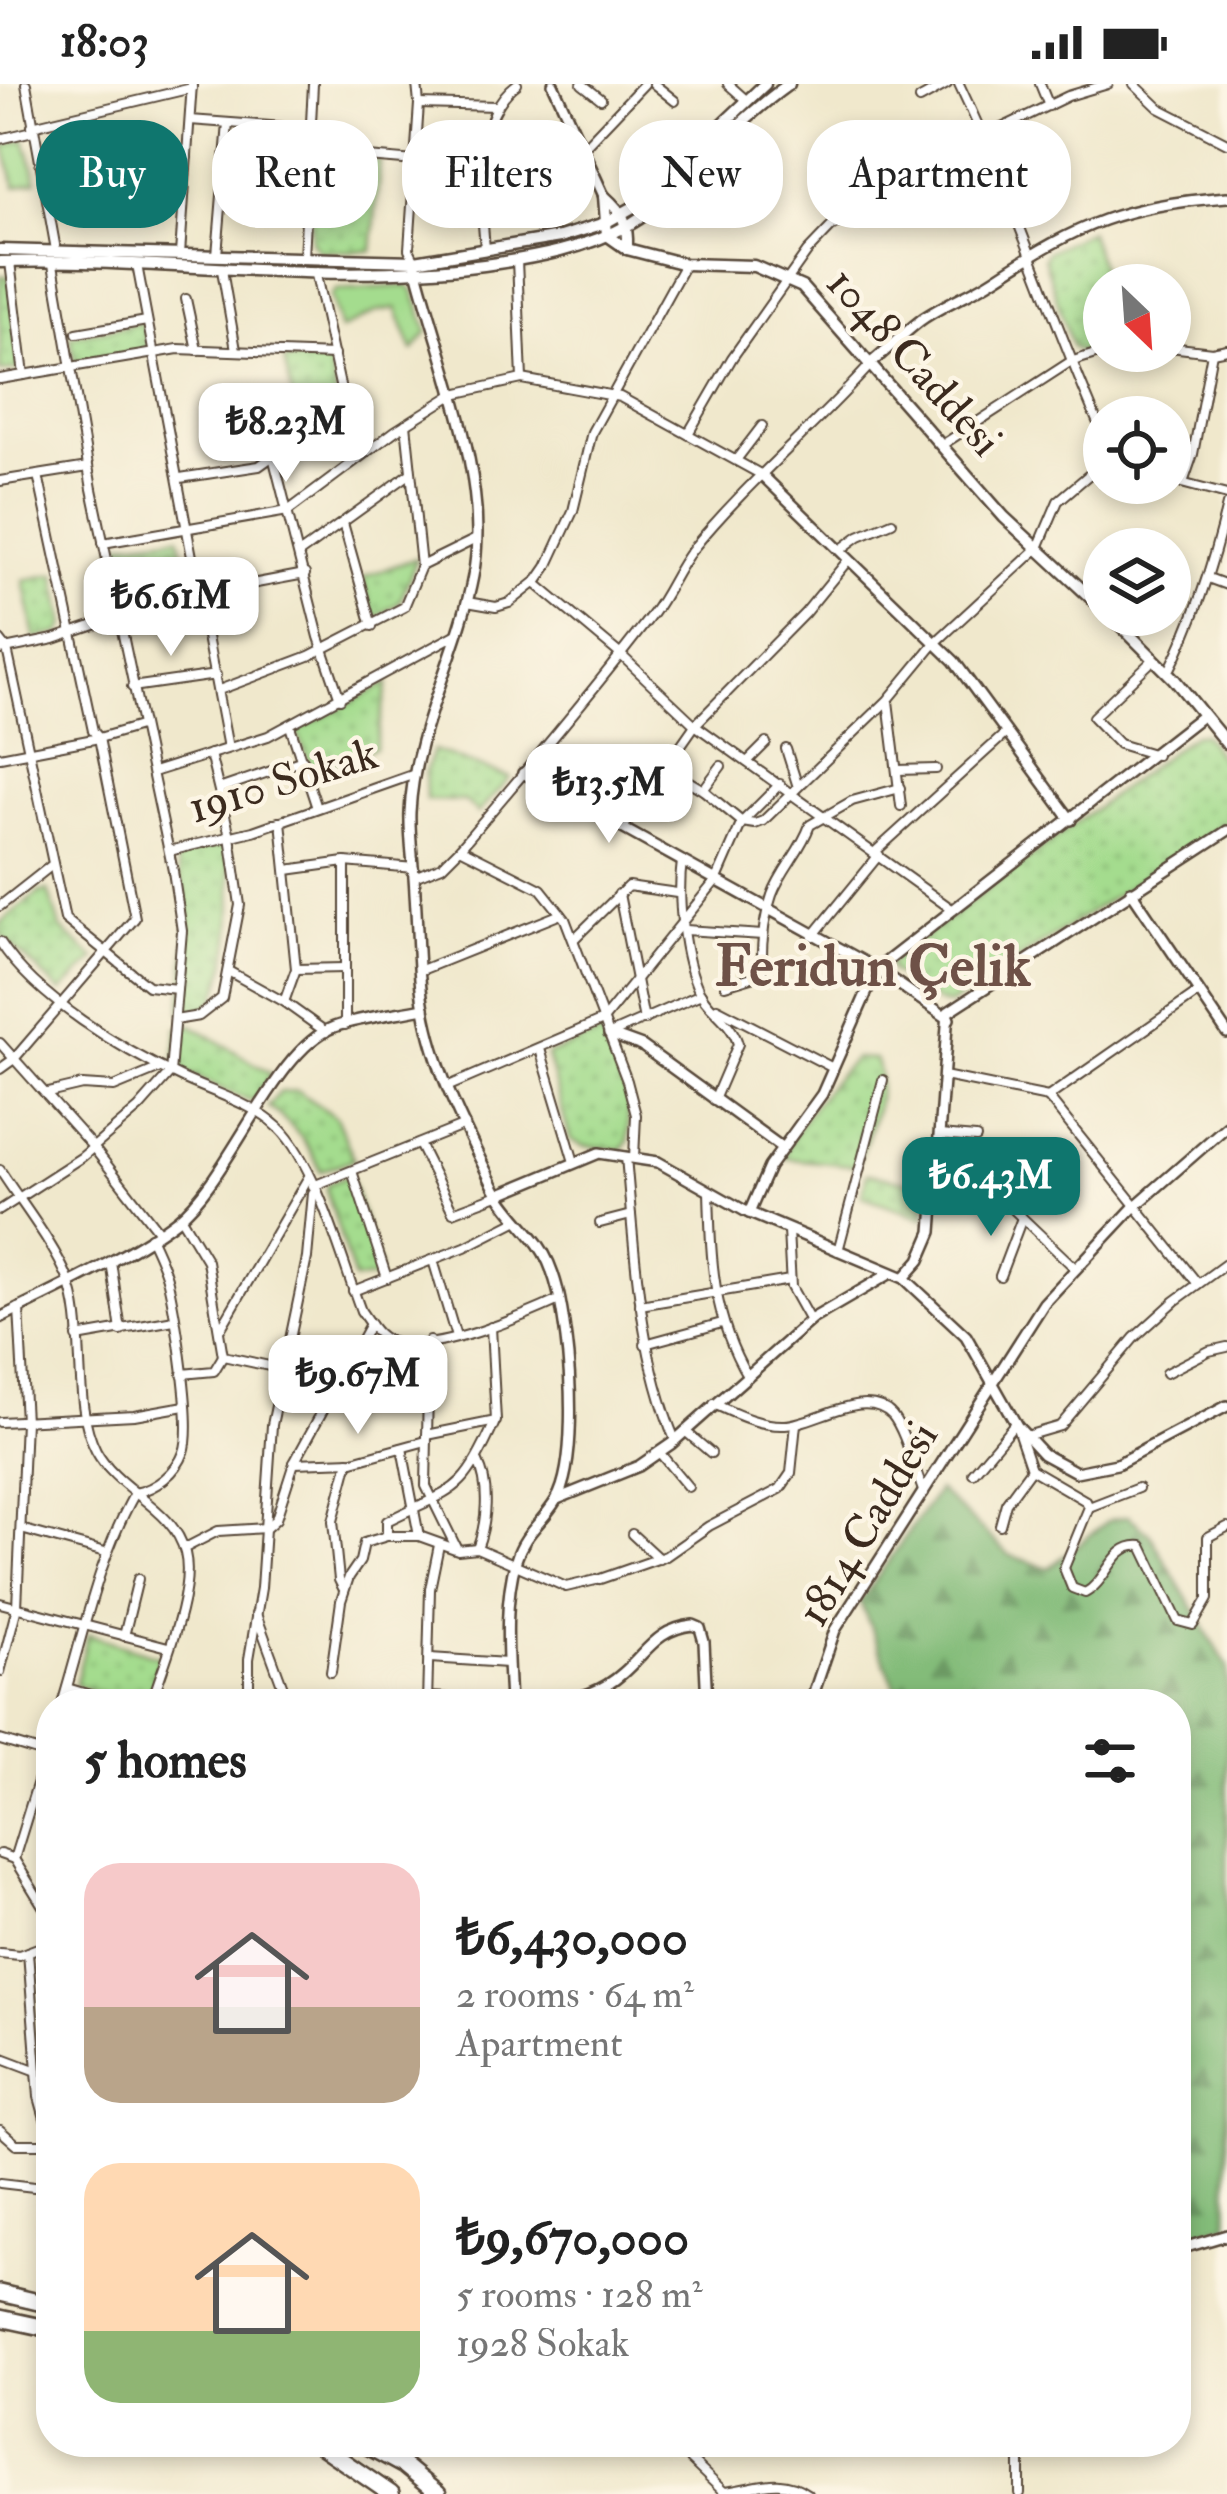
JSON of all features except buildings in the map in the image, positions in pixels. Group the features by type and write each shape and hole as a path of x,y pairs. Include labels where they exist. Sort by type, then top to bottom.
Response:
{"highway":[{"path":"0,2293 36,2301"},
{"path":"0,2318 36,2326"},
{"path":"337,2457 392,2494"},
{"path":"388,2457 438,2494"}],"main road":[{"path":"725,120 765,84"},
{"path":"744,120 789,84"},
{"path":"604,196 619,212"},
{"path":"604,196 606,229"},
{"path":"0,250 137,265 316,274 517,260 619,222"},
{"path":"626,228 626,250"},
{"path":"5,262 180,254 416,267 485,249 606,229"},
{"name":"1048 Caddesi","path":"606,229 626,250 685,264 754,266 802,286 1004,517 1083,590"},
{"name":"1048 Caddesi","path":"1131,636 1226,740"}],"street":[{"path":"26,84 36,143"},
{"path":"311,120 313,84"},
{"path":"417,84 418,120"},
{"path":"494,120 504,94 517,84"},
{"path":"553,84 568,120"},
{"path":"581,84 601,100"},
{"path":"595,141 649,84 675,101"},
{"path":"728,84 746,100"},
{"path":"920,99 947,84"},
{"path":"959,84 975,120"},
{"path":"1040,84 1048,106"},
{"path":"1019,120 1108,84"},
{"path":"1134,84 1159,107 1227,142"},
{"path":"0,139 192,86 188,145"},
{"path":"419,104 497,106"},
{"path":"190,120 212,122"},
{"path":"595,178 604,196"},
{"path":"287,870 345,862 414,873 442,866 621,655 663,600 688,555 872,362 923,319 1030,253 1093,221 1127,211 1227,197"},
{"path":"0,1210 94,1147 139,1108 166,1070 182,931 88,467 50,228"},
{"path":"180,254 182,228"},
{"path":"217,255 219,228"},
{"path":"304,258 305,228"},
{"path":"410,228 409,249 454,394 470,468 477,552 410,811 419,971 424,1008 465,1125 498,1195 541,1247 554,1273 570,1396 566,1468 557,1499"},
{"path":"483,228 485,249"},
{"path":"688,434 732,358 787,279 831,228"},
{"path":"1020,228 1085,396"},
{"path":"517,260 522,379"},
{"path":"5,262 24,375"},
{"path":"467,602 496,607 509,603 547,568 573,511 592,432 685,264"},
{"path":"137,265 229,748"},
{"path":"222,270 236,350"},
{"path":"316,274 356,459"},
{"path":"187,299 196,350"},
{"path":"77,333 147,321"},
{"path":"1191,349 1227,349"},
{"path":"0,379 196,350 334,355"},
{"path":"1191,460 1212,352"},
{"path":"942,445 1083,358"},
{"path":"103,543 288,511 454,394 522,379 615,396 762,475 953,661 1071,820"},
{"path":"180,478 260,466 344,405"},
{"path":"219,690 322,650 404,607 421,566 406,424"},
{"path":"736,460 762,427"},
{"path":"273,456 322,650 340,699"},
{"path":"0,480 88,467"},
{"path":"301,553 412,472"},
{"path":"0,1070 135,918 38,475"},
{"path":"664,767 703,790 742,822 763,821 887,700 935,643 1038,548 1058,501 1083,480"},
{"path":"1191,485 1227,495"},
{"path":"1168,674 1192,626 1227,505"},
{"path":"623,828 695,725 805,613 845,555 875,527 892,522"},
{"path":"343,524 372,626"},
{"path":"421,566 476,539"},
{"path":"198,594 305,574"},
{"path":"1208,578 1227,585"},
{"path":"535,583 695,725 780,784 793,787 823,815 955,911"},
{"path":"3,650 118,617"},
{"path":"153,772 290,725 457,634"},
{"path":"0,640 65,920 148,986 177,988"},
{"path":"1154,659 1093,717 1119,744 1156,755"},
{"path":"133,687 216,675"},
{"path":"887,700 901,806"},
{"path":"749,1213 782,1148 822,1094 877,969 1203,716"},
{"path":"290,725 317,808"},
{"path":"0,757 140,726"},
{"path":"813,936 877,854 1006,733"},
{"path":"747,762 766,743"},
{"path":"786,748 793,787"},
{"path":"175,1020 187,1021 222,998 240,905 211,754"},
{"path":"219,789 303,760"},
{"path":"703,790 721,766"},
{"path":"897,770 937,769"},
{"path":"523,773 877,969 949,1019"},
{"name":"1910 Sokak","path":"169,851 280,821 416,774"},
{"path":"449,1086 603,1019 684,926 717,879 742,822 780,784"},
{"path":"725,986 762,974 770,898 804,844 810,825 878,791 900,788"},
{"path":"280,821 296,969 284,1002"},
{"path":"904,1278 920,1260 932,1232 948,1012 1227,831"},
{"path":"460,848 541,889 575,938 636,1115 630,1158 640,1305 658,1401 675,1440"},
{"path":"682,860 677,893 700,994 731,1028 738,1044 713,1101"},
{"path":"345,862 345,1025"},
{"path":"0,906 52,865"},
{"path":"575,938 634,885 677,893"},
{"path":"1131,891 1227,1033"},
{"path":"619,894 644,1020"},
{"path":"419,971 561,914"},
{"path":"684,926 763,935"},
{"path":"0,942 60,1003 166,1070 257,1111 280,1129 300,1154 353,1291 376,1334 398,1345 456,1337 559,1300"},
{"path":"296,969 344,968"},
{"path":"230,972 326,1032"},
{"path":"1048,1097 1199,992"},
{"path":"609,1034 700,994"},
{"path":"709,1004 833,1068"},
{"path":"0,1318 181,1217 306,1047 326,1032 424,1008"},
{"path":"609,1034 642,1046 782,1148"},
{"path":"0,1043 94,1147 154,1235 164,1265 182,1374 184,1453 156,1486 135,1493 105,1552 70,1689"},
{"path":"540,1049 574,1162"},
{"path":"46,1093 82,1085 114,1087 166,1070"},
{"path":"944,1076 1048,1097 1198,1284"},
{"path":"838,1251 883,1080"},
{"path":"221,1328 311,1181 352,1171 465,1125"},
{"name":"1814 Caddesi","path":"814,1689 835,1630 1044,1303 1134,1207 1227,1126"},
{"path":"939,1135 976,1138"},
{"path":"419,1144 453,1212 598,1153 658,1162 749,1213 904,1278 966,1336 1016,1425 1031,1469 1089,1507"},
{"path":"0,1170 69,1281 85,1418 97,1452 117,1479 173,1527 185,1548 189,1574 155,1689"},
{"path":"352,1171 387,1277"},
{"path":"249,1689 272,1425 307,1258 311,1181"},
{"path":"937,1184 1012,1208 1076,1269"},
{"path":"709,1191 715,1292 729,1346 748,1377"},
{"path":"600,1223 632,1215"},
{"path":"181,1217 207,1261 223,1356 214,1371 182,1374"},
{"path":"1000,1276 1022,1218"},
{"path":"353,1291 518,1220"},
{"path":"788,1229 790,1280 798,1305 810,1321"},
{"path":"110,1259 122,1331"},
{"path":"433,1260 456,1337"},
{"path":"1026,1436 1060,1426 1134,1339 1227,1263"},
{"path":"509,1689 515,1562 528,1531 557,1499 639,1466 810,1321 891,1273"},
{"path":"640,1305 790,1280"},
{"path":"0,1672 17,1607 26,1420 19,1308"},
{"path":"77,1337 174,1320"},
{"path":"645,1344 722,1323"},
{"path":"185,1548 218,1532 266,1528 276,1519 294,1463 370,1324"},
{"path":"387,1536 387,1521 432,1502 468,1477 478,1461 494,1424 490,1327"},
{"path":"430,1341 426,1486 458,1550"},
{"path":"1166,1372 1227,1347"},
{"path":"223,1356 283,1370"},
{"path":"712,1404 748,1420 779,1426 851,1406 876,1407 892,1415 924,1493"},
{"path":"0,1422 134,1415 184,1406"},
{"path":"1016,1425 1059,1465 1076,1472 1093,1471 1117,1464 1227,1406"},
{"path":"294,1463 349,1461 494,1424"},
{"path":"331,1672 344,1590 360,1562 364,1543 387,1536 419,1536 458,1550 477,1548 566,1587 659,1559 780,1489 791,1473 796,1424"},
{"path":"973,1473 1016,1425"},
{"path":"684,1431 711,1453"},
{"path":"993,1446 994,1461"},
{"path":"402,1448 419,1536"},
{"path":"658,1452 688,1487"},
{"path":"344,1590 333,1521 349,1461"},
{"path":"477,1548 483,1534 485,1484 478,1461"},
{"path":"1000,1525 1006,1503 1031,1469"},
{"path":"1138,1488 1089,1507 1064,1568 1072,1588 1084,1593 1094,1588 1121,1550 1142,1546 1178,1621 1193,1625 1208,1599 1208,1537 1227,1527"},
{"path":"21,1529 105,1552"},
{"path":"632,1534 659,1559"},
{"path":"429,1689 430,1589 439,1545"},
{"path":"124,1636 139,1579"},
{"path":"0,1603 168,1646"},
{"path":"256,1612 284,1689"},
{"path":"600,1689 624,1673 653,1638 693,1625 700,1628 704,1642 706,1689"},
{"path":"430,1658 507,1663"},
{"path":"0,1740 36,1750"},
{"path":"14,1858 36,1793"},
{"path":"0,1854 14,1858 36,1894"},
{"path":"0,1953 36,1949"},
{"path":"28,1952 36,2058"},
{"path":"0,2057 36,2071"},
{"path":"0,2130 16,2144 36,2144"},
{"path":"0,2183 36,2187"},
{"path":"1191,2248 1227,2235"},
{"path":"688,2457 724,2492 775,2481 793,2483 807,2494"},
{"path":"1020,2457 1020,2494"}],"green space":[{"path":"25,139 36,181 16,187 4,146"},
{"path":"311,228 374,228 372,251 319,251 311,241"},
{"path":"1089,231 1100,264 1083,264 1083,353 1072,347 1044,258 1047,252"},
{"path":"0,276 9,276 20,369 0,372"},
{"path":"407,286 413,290 428,331 413,351 396,308 378,311 340,330 331,296 336,290"},
{"path":"142,323 148,352 75,363 70,336"},
{"path":"284,360 328,360 338,403 300,430"},
{"path":"179,536 191,594 127,606 114,544"},
{"path":"417,558 400,602 374,618 363,577"},
{"path":"55,574 65,625 60,633 35,638 24,580"},
{"path":"388,683 375,748 312,770 297,731"},
{"path":"1194,734 1203,734 1227,767 1227,822 949,1005 891,971 889,964"},
{"path":"433,750 510,778 478,813 465,801 426,800 425,772"},
{"path":"227,845 232,905 226,963 214,1002 188,1017 181,1012 189,911 176,858"},
{"path":"48,891 61,929 95,959 61,992 0,934 0,923 40,892"},
{"path":"192,1025 271,1074 255,1099 249,1101 175,1067 177,1029"},
{"path":"602,1033 628,1097 628,1142 622,1149 583,1146 570,1139 547,1055"},
{"path":"855,1058 875,1059 880,1085 857,1166 783,1158 814,1105"},
{"path":"297,1091 336,1117 354,1159 321,1171 299,1135 268,1107 280,1092"},
{"path":"867,1173 928,1186 924,1218 862,1196"},
{"path":"351,1179 379,1266 377,1278 354,1280 326,1189 329,1183"},
{"path":"938,1490 1011,1556 1049,1568 1108,1521 1128,1516 1149,1533 1227,1666 1227,2224 1191,2234 1191,1689 896,1689 860,1602"},
{"path":"88,1634 160,1657 151,1689 75,1685"}],"district":[{"name":"Feridun Çelik","path":"873,967"}]}
